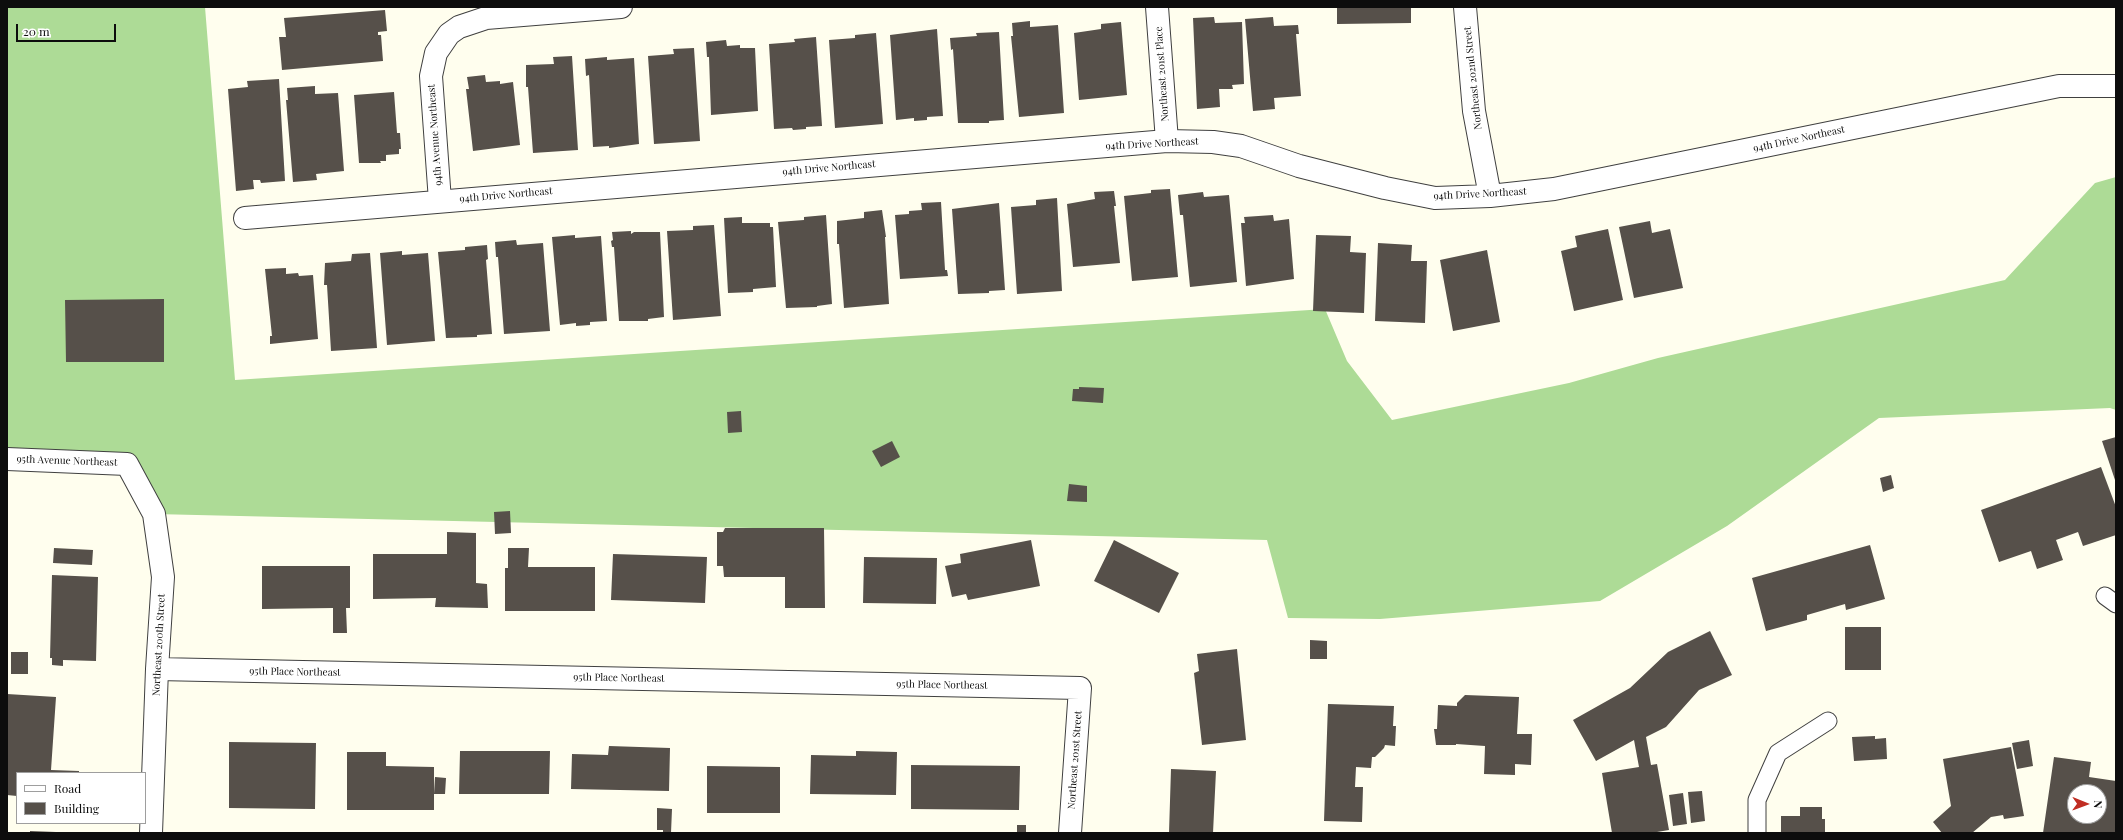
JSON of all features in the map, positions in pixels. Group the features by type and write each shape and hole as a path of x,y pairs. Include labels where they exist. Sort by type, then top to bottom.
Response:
{"street":[{"name":"94th Avenue Northeast","path":"440,200 431,76 436,53 449,34 459,27 486,18 621,7"},
{"name":"Northeast 201st Place","path":"1157,7 1167,141"},
{"name":"Northeast 202nd Street","path":"1465,7 1474,112 1490,196"},
{"name":"94th Drive Northeast","path":"245,218 440,200 1167,141 1213,142 1241,146 1299,166 1385,188 1435,198 1490,196 1554,189 2059,86 2116,86"},
{"name":"95th Avenue Northeast","path":"7,459 127,464"},
{"name":"Northeast 200th Street","path":"127,464 154,514 163,577 157,669 151,833"},
{"name":"95th Place Northeast","path":"157,669 1080,688"},
{"name":"Northeast 201st Street","path":"1070,833 1080,688"}],"lane":[{"path":"1757,833 1757,800 1778,753 1828,721"}],"green space":[{"path":"7,7 205,7 235,380 1325,309 1347,361 1392,420 1569,383 1658,358 2005,280 2095,183 2116,177 2116,410 2110,408 1879,418 1727,526 1600,601 1380,619 1288,618 1267,540 154,514 127,464 7,459"}],"building":[{"path":"1337,7 1411,7 1411,23 1337,24"},
{"path":"385,10 387,31 378,32 378,35 381,35 383,61 282,70 279,37 286,37 284,18"},
{"path":"1214,17 1215,23 1242,22 1244,84 1232,85 1233,89 1219,89 1220,107 1197,109 1193,18"},
{"path":"1273,17 1274,26 1298,25 1299,34 1296,34 1301,96 1274,98 1275,109 1253,111 1245,19"},
{"path":"1030,21 1030,27 1058,25 1064,113 1019,117 1011,36 1013,36 1012,23"},
{"path":"1121,22 1127,95 1079,100 1074,33 1101,29 1101,24"},
{"path":"937,29 943,116 927,117 927,120 914,121 914,118 896,120 890,35"},
{"path":"999,32 1004,120 989,121 989,123 958,123 953,49 951,50 950,38 977,36 976,33"},
{"path":"876,33 883,124 835,128 829,40 855,38 855,35"},
{"path":"816,37 822,126 793,130 792,128 774,129 769,44 795,42 794,39"},
{"path":"726,40 727,46 740,45 740,48 755,48 758,111 711,115 709,57 707,57 706,42"},
{"path":"694,48 700,141 654,144 648,56 674,54 673,49"},
{"path":"572,56 578,150 533,153 528,87 526,87 526,65 554,64 553,57"},
{"path":"607,57 607,60 634,58 639,144 609,148 609,146 593,147 589,75 586,76 585,59"},
{"path":"485,75 486,82 500,81 500,84 513,82 520,145 473,151 466,89 469,89 467,77"},
{"path":"279,79 285,181 261,183 260,180 253,180 254,189 236,191 228,89 248,87 247,81"},
{"path":"315,86 315,94 338,93 344,171 316,174 317,180 293,182 286,100 288,100 287,88"},
{"path":"394,92 397,133 400,133 401,149 399,149 399,154 386,155 386,161 380,161 381,163 359,163 354,95"},
{"path":"1170,189 1178,277 1132,281 1124,196 1151,193 1151,190"},
{"path":"1114,191 1116,206 1114,206 1120,263 1073,267 1067,204 1095,199 1094,192"},
{"path":"1203,192 1204,197 1229,195 1237,282 1190,287 1183,215 1180,215 1178,195"},
{"path":"1057,198 1062,291 1017,294 1011,207 1036,205 1036,200"},
{"path":"941,202 945,270 947,270 948,276 900,279 895,215 909,214 909,211 922,210 921,203"},
{"path":"999,203 1005,290 989,291 989,293 958,294 952,209"},
{"path":"882,210 886,237 889,304 844,308 839,244 837,244 837,221 864,218 864,212"},
{"path":"826,215 832,304 817,307 786,308 778,222 804,220 804,217"},
{"path":"1273,215 1274,221 1289,219 1294,279 1246,286 1241,223 1245,223 1244,217"},
{"path":"742,217 742,223 770,223 770,227 773,227 776,287 753,289 753,292 728,293 724,218"},
{"path":"1650,221 1652,233 1670,229 1683,288 1634,298 1619,227"},
{"path":"714,225 721,316 673,320 667,231 693,230 693,226"},
{"path":"1608,229 1623,300 1574,311 1561,251 1577,247 1575,236"},
{"path":"631,231 631,234 634,232 660,232 664,317 648,319 648,321 619,321 614,247 612,247 611,241 613,240 612,232"},
{"path":"575,235 575,238 601,236 607,321 590,322 590,325 576,326 576,323 560,325 552,237"},
{"path":"1316,235 1351,236 1350,252 1366,253 1364,313 1313,311"},
{"path":"516,240 517,245 543,243 550,331 504,334 498,257 496,257 495,242"},
{"path":"1378,243 1412,245 1411,261 1427,261 1425,323 1375,321"},
{"path":"487,245 488,259 486,260 492,334 477,335 477,337 446,338 438,252 465,250 465,247"},
{"path":"1487,250 1500,322 1453,331 1440,260"},
{"path":"402,251 402,255 428,253 435,341 387,345 380,253"},
{"path":"370,253 377,348 331,351 327,285 324,285 325,263 351,261 352,254"},
{"path":"286,268 286,274 298,273 299,276 313,275 318,339 270,344 270,336 272,336 265,269"},
{"path":"164,299 164,362 66,362 65,300"},
{"path":"1079,387 1104,388 1103,403 1072,401 1073,389 1079,389"},
{"path":"741,411 742,432 728,433 727,412"},
{"path":"2116,437 2116,483 2102,441"},
{"path":"892,441 900,457 881,467 872,451"},
{"path":"2101,467 2116,507 2116,535 2083,546 2078,532 2056,540 2063,560 2037,569 2031,551 1999,562 1981,510"},
{"path":"1891,475 1894,488 1883,492 1880,478"},
{"path":"1069,484 1087,486 1087,502 1067,501"},
{"path":"510,511 511,533 495,534 494,512"},
{"path":"725,528 824,528 825,608 785,608 785,577 724,577 723,566 717,566 717,532 723,532"},
{"path":"447,532 476,533 476,583 487,584 488,608 435,607 436,598 373,599 373,554 447,554"},
{"path":"1031,540 1040,586 968,600 966,594 952,597 945,566 961,563 960,554"},
{"path":"1114,540 1179,573 1159,613 1094,581"},
{"path":"1870,545 1885,599 1846,610 1845,604 1807,615 1807,620 1766,631 1752,578"},
{"path":"54,548 93,550 92,565 53,563"},
{"path":"508,548 529,548 528,567 595,567 595,611 505,611 505,568 508,568"},
{"path":"613,554 707,557 705,603 611,600"},
{"path":"864,557 937,558 936,604 863,603"},
{"path":"262,566 350,566 350,608 346,608 347,633 333,633 333,608 262,609"},
{"path":"52,575 98,577 96,661 63,660 63,666 52,665 52,658 50,658"},
{"path":"1845,627 1881,627 1881,670 1845,670"},
{"path":"1710,631 1732,675 1699,690 1666,727 1646,737 1651,765 1657,764 1669,830 1651,833 1612,833 1602,773 1639,767 1634,740 1596,761 1573,720 1630,688 1668,652"},
{"path":"1310,640 1327,641 1327,659 1310,659"},
{"path":"1237,649 1246,740 1202,745 1194,673 1199,671 1197,654"},
{"path":"11,652 28,652 28,674 11,674"},
{"path":"7,694 56,697 51,770 79,772 16,772 16,796 7,795"},
{"path":"1465,695 1519,697 1517,734 1532,734 1531,765 1515,764 1515,775 1484,774 1485,746 1456,744 1436,745 1434,729 1437,729 1438,705 1457,706 1457,703"},
{"path":"1328,704 1394,706 1393,726 1396,726 1395,746 1385,745 1375,757 1372,757 1371,768 1356,767 1355,787 1363,787 1362,822 1324,821"},
{"path":"1875,736 1875,739 1886,738 1887,759 1854,761 1852,737"},
{"path":"2029,740 2033,766 2017,769 2012,743"},
{"path":"229,742 316,743 315,809 229,808"},
{"path":"609,746 670,748 669,791 571,789 572,754 608,755"},
{"path":"2011,747 2024,816 2004,819 2003,815 1991,817 1972,833 1942,833 1933,822 1951,806 1943,759"},
{"path":"460,751 550,751 549,794 459,794"},
{"path":"856,751 897,752 896,795 810,794 811,755 856,756"},
{"path":"347,752 386,752 386,766 434,767 434,810 347,810"},
{"path":"2054,757 2091,762 2089,777 2116,781 2116,833 2043,833"},
{"path":"911,765 1020,766 1019,810 911,809"},
{"path":"707,766 780,767 780,813 707,813"},
{"path":"1171,769 1216,771 1213,833 1169,833"},
{"path":"435,777 446,778 445,794 434,794"},
{"path":"1702,791 1705,821 1691,823 1688,792"},
{"path":"1683,793 1687,824 1673,826 1669,795"},
{"path":"1800,807 1822,807 1822,819 1825,819 1825,833 1781,833 1781,816 1800,816"},
{"path":"657,808 672,809 671,833 663,833 663,830 657,830"},
{"path":"1017,825 1026,825 1026,833 1017,833"},
{"path":"30,831 56,832 30,833"}]}
